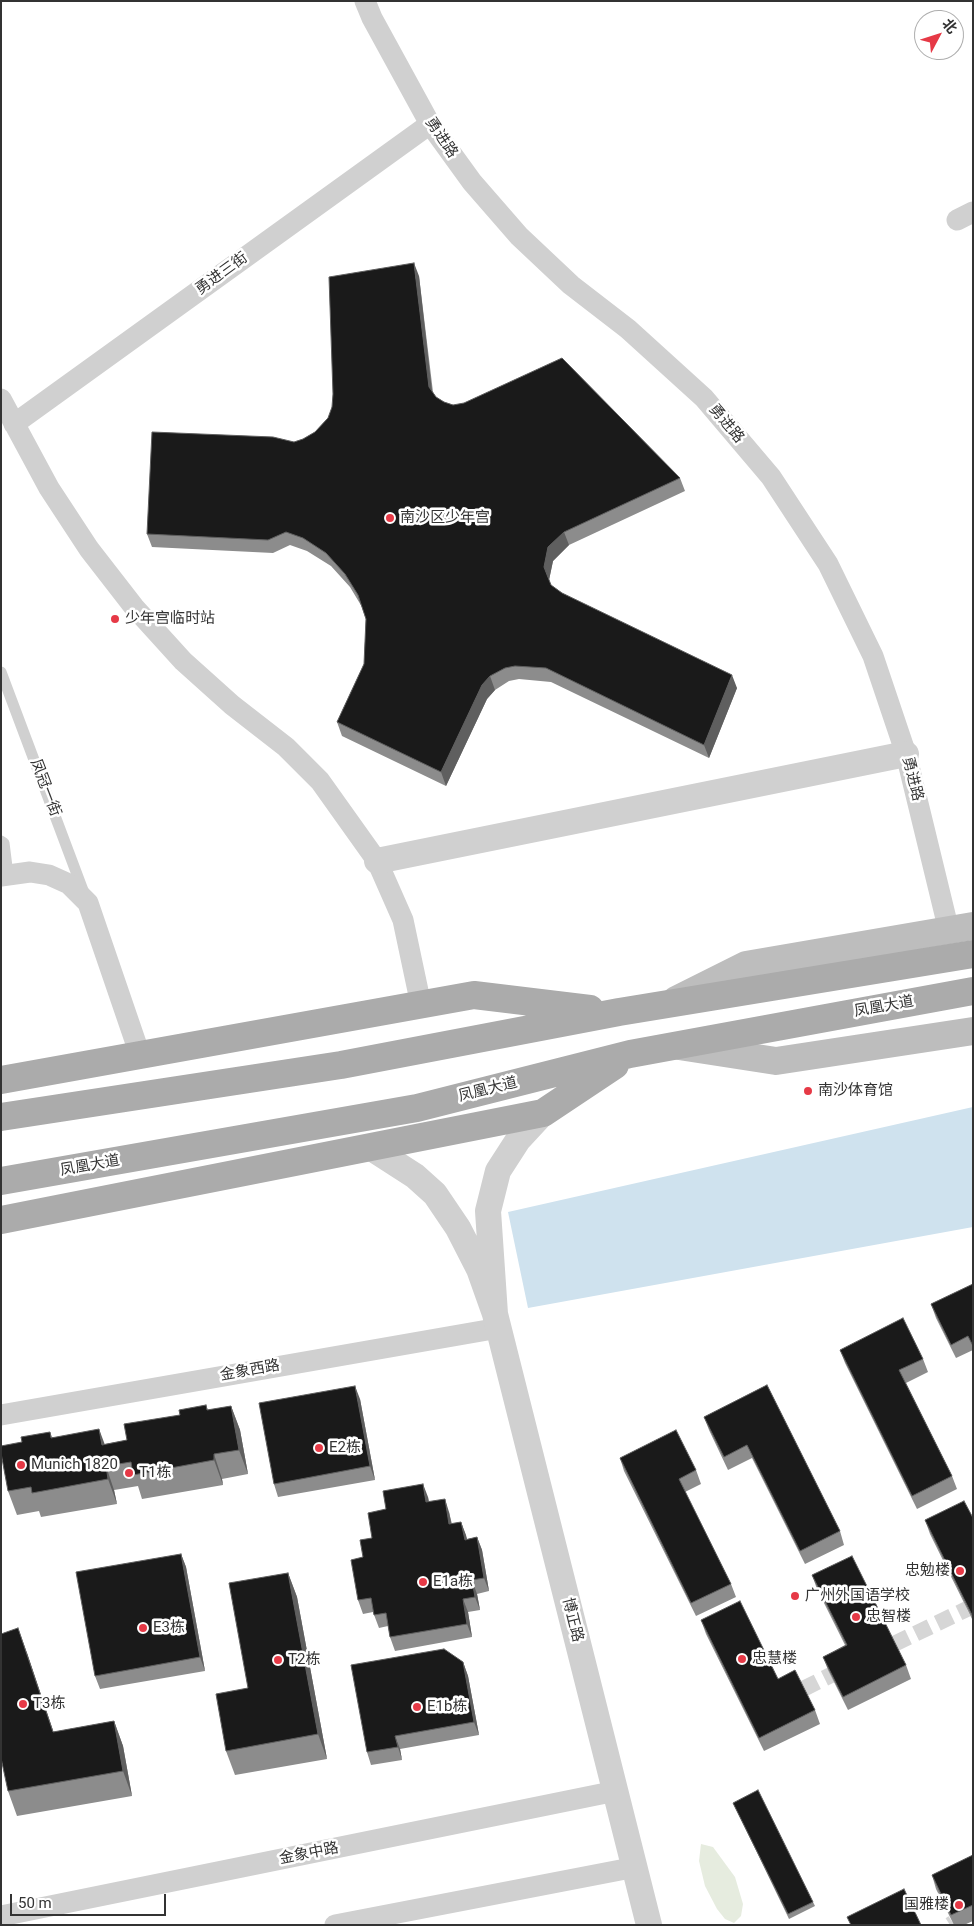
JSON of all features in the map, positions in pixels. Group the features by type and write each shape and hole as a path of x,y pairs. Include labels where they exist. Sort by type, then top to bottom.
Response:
{"main road":[{"path":"669,1004 746,965 961,929"},
{"path":"1,1117 341,1065 619,1012 973,954"},
{"name":"凤凰大道","path":"1,1182 417,1108 630,1054 973,991"},
{"path":"1,1080 474,995 619,1012"},
{"path":"676,1046 776,1061 973,1031"},
{"path":"1,1220 543,1113 630,1054"}],"street":[{"name":"勇进路","path":"365,1 372,18 430,124 472,182 519,236 571,285 628,329 704,398 771,477 828,564 869,648 906,754 961,929"},
{"name":"勇进三街","path":"14,424 430,124"},
{"path":"1,399 54,496 89,549 134,607 183,661 232,705 286,747 320,782 377,861 403,920 421,1005"},
{"path":"377,861 906,754"},
{"path":"4,875 30,872 49,875 69,884 88,904 140,1055"},
{"path":"497,1321 488,1211 498,1171 518,1140 543,1113"},
{"path":"370,1147 415,1176 435,1194 458,1228 479,1269 497,1321"},
{"name":"金象西路","path":"1,1414 497,1321"},
{"name":"博正路","path":"497,1321 636,1867 649,1925"},
{"name":"金象中路","path":"1,1916 616,1792"},
{"path":"335,1925 636,1867"}],"lane":[{"name":"凤冠一街","path":"1,672 88,904"},
{"path":"1,841 4,843 4,875"}],"shaded area":[{"path":"701,1844 713,1847 735,1877 743,1904 741,1916 734,1923 725,1919 717,1909 705,1886 699,1861"}],"water":[{"path":"973,1107 973,1227 528,1308 508,1212"}],"building":[{"name":"南沙区少年宫","path":"414,263 429,387 436,397 453,405 464,403 562,358 680,478 564,532 548,547 544,567 551,585 562,593 732,675 704,745 546,668 515,666 505,668 490,676 482,685 441,772 337,722 364,664 366,619 358,595 345,574 326,553 303,538 286,532 268,540 147,534 152,432 273,437 294,442 315,432 328,418 332,407 329,277"},
{"path":"973,1284 973,1346 968,1336 951,1345 931,1304"},
{"path":"903,1318 923,1359 899,1370 952,1476 912,1496 840,1350"},
{"path":"767,1385 840,1531 800,1551 747,1445 724,1457 704,1417"},
{"name":"E2栋","path":"355,1386 370,1466 274,1484 259,1403"},
{"path":"206,1405 207,1410 231,1406 239,1450 214,1454 214,1460 133,1475 131,1462 106,1466 108,1479 32,1493 31,1487 8,1491 1,1446 22,1442 21,1437 50,1432 51,1438 99,1429 102,1445 127,1440 124,1424 180,1415 179,1410"},
{"path":"676,1430 696,1470 679,1479 731,1584 691,1603 620,1458"},
{"name":"E1a栋","path":"423,1484 426,1502 445,1499 449,1524 461,1522 465,1540 477,1537 484,1578 472,1580 475,1597 463,1599 467,1624 390,1637 386,1613 374,1615 371,1598 358,1600 351,1560 363,1557 360,1540 372,1538 368,1513 386,1509 383,1491"},
{"name":"忠勉楼","path":"964,1501 973,1518 973,1617 925,1520"},
{"name":"E3栋","path":"181,1554 200,1657 95,1676 76,1572"},
{"name":"忠智楼","path":"852,1556 906,1665 843,1697 823,1657 847,1645 812,1575"},
{"name":"T2栋","path":"288,1573 318,1734 226,1751 216,1694 248,1688 229,1583"},
{"name":"忠慧楼","path":"740,1601 778,1679 795,1670 815,1710 759,1738 701,1620"},
{"name":"T3栋","path":"18,1628 53,1732 114,1721 123,1771 8,1791 1,1758 1,1634"},
{"name":"E1b栋","path":"444,1649 463,1662 474,1722 395,1736 398,1747 367,1752 351,1665"},
{"path":"758,1790 813,1902 788,1914 733,1803"},
{"name":"国雅楼","path":"973,1855 973,1905 951,1915 932,1875"},
{"path":"904,1889 921,1925 851,1925 847,1917"}],"tunnel":[{"path":"894,1644 967,1609"},
{"path":"803,1689 831,1675"}],"place":[{"name":"南沙区少年宫","path":"390,518"},
{"name":"少年宫临时站","path":"115,619"},
{"name":"南沙体育馆","path":"808,1091"},
{"name":"E2栋","path":"319,1448"},
{"name":"Munich 1820","path":"21,1465"},
{"name":"T1栋","path":"129,1473"},
{"name":"忠勉楼","path":"960,1571"},
{"name":"E1a栋","path":"423,1582"},
{"name":"广州外国语学校","path":"795,1596"},
{"name":"忠智楼","path":"856,1617"},
{"name":"E3栋","path":"143,1628"},
{"name":"忠慧楼","path":"742,1659"},
{"name":"T2栋","path":"278,1660"},
{"name":"T3栋","path":"23,1704"},
{"name":"E1b栋","path":"417,1707"},
{"name":"国雅楼","path":"959,1905"}]}
